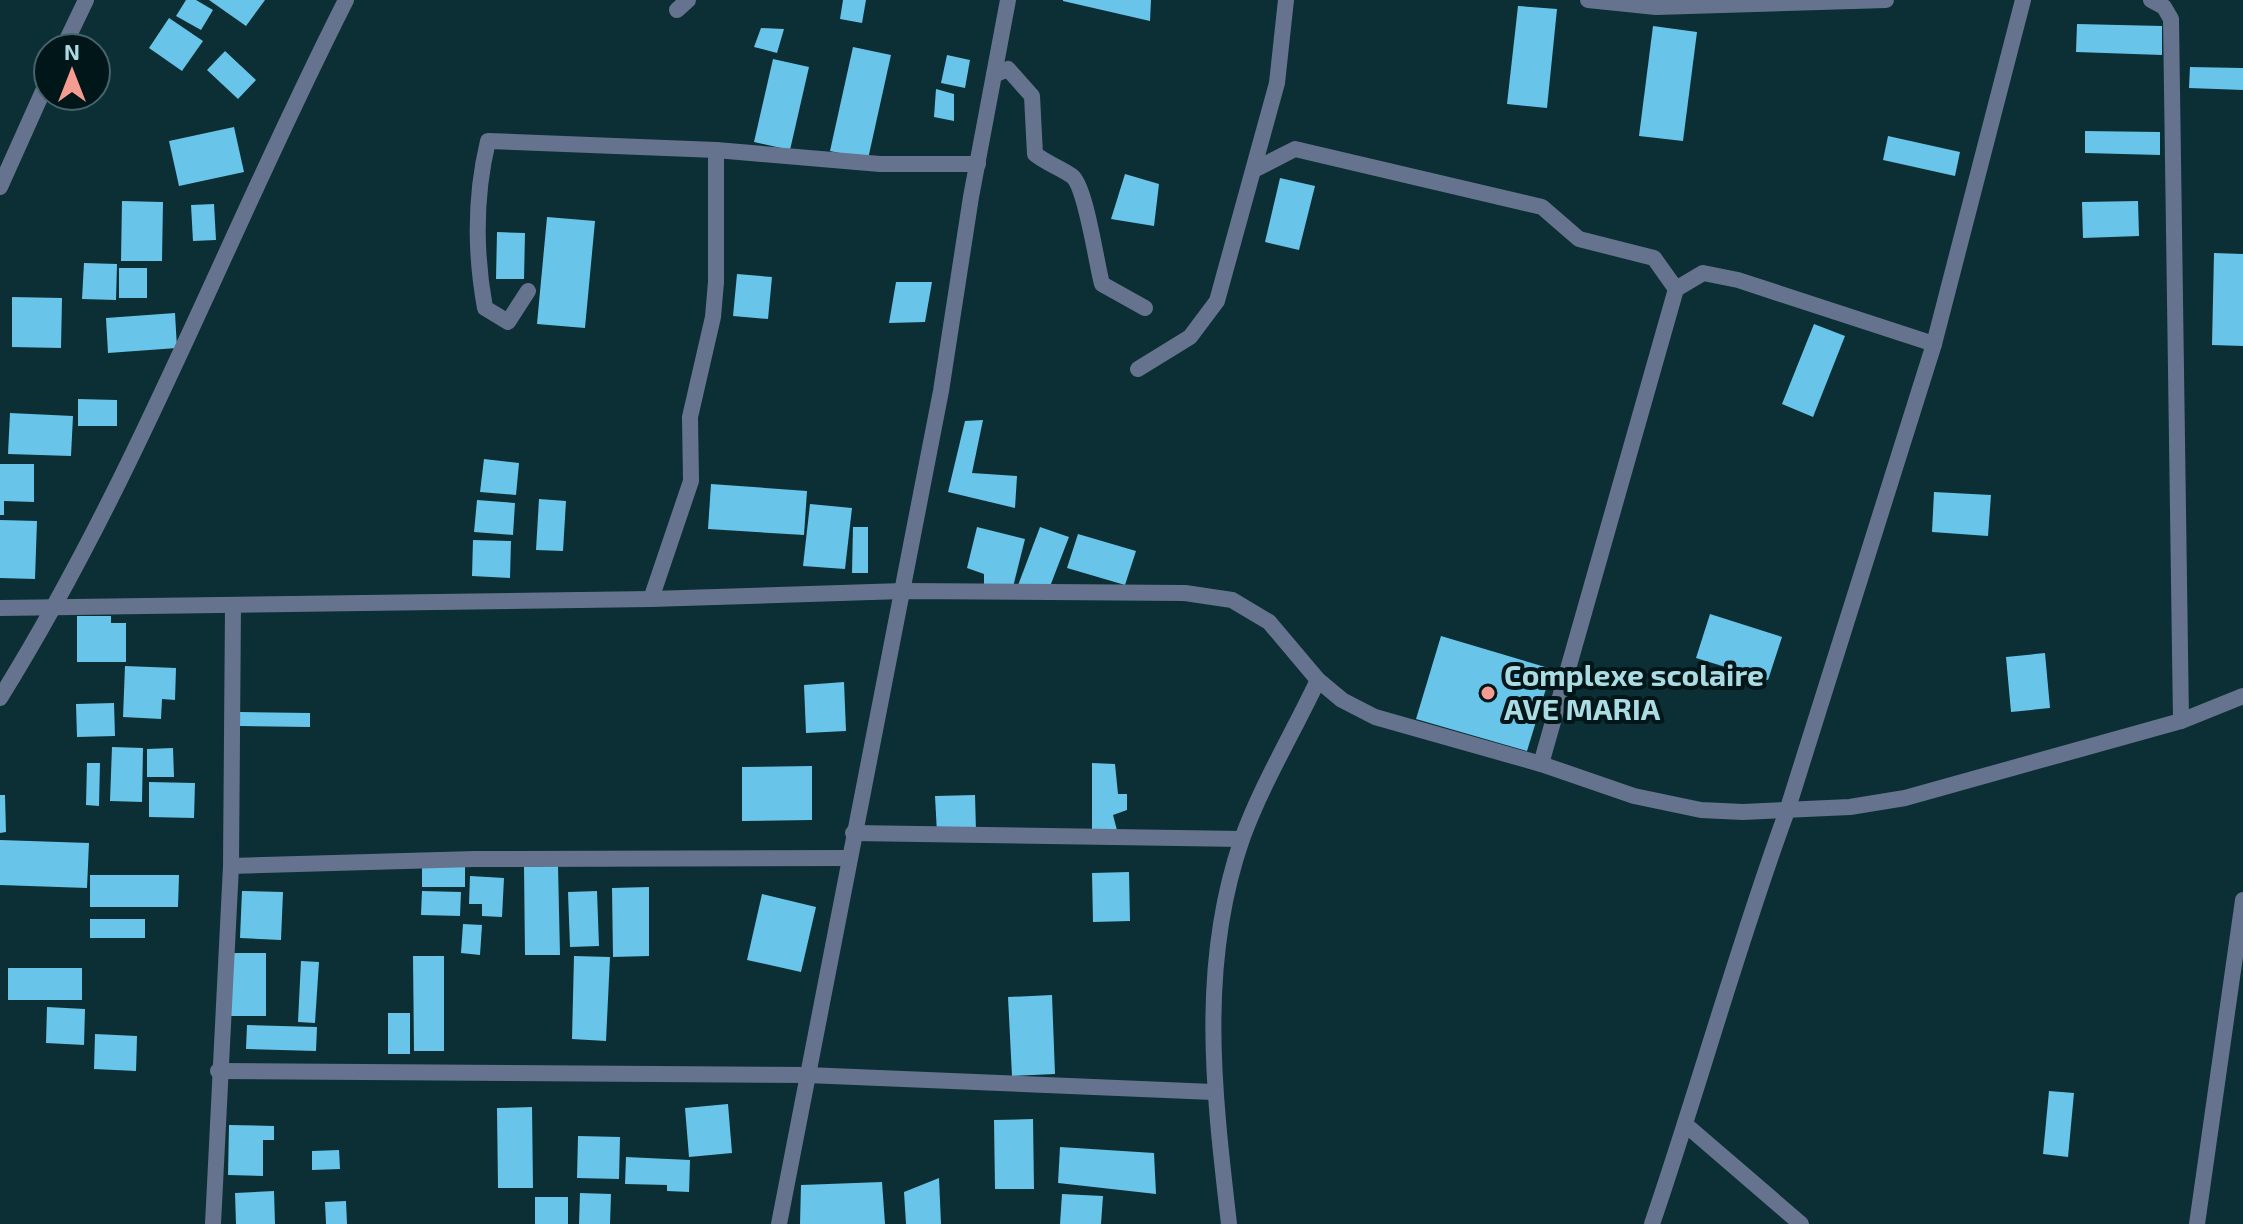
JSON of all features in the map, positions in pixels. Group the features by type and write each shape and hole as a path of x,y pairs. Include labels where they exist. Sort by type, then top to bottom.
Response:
{"street":[{"path":"71,32 86,0"},
{"path":"0,698 56,608 167,389 346,0"},
{"path":"779,1224 941,391 1008,0"},
{"path":"1138,369 1190,337 1217,301 1229,248 1256,169 1277,83 1286,0"},
{"path":"1588,0 1657,4 1886,0"},
{"path":"1652,1224 1686,1125 1759,886 1787,811 1934,344 2023,0"},
{"path":"2151,0 2164,7 2171,19 2181,721"},
{"path":"994,75 1008,69 1032,96 1035,154 1073,177 1085,200 1102,284 1145,308"},
{"path":"0,187 34,112"},
{"path":"528,291 508,322 485,308 479,275 479,178 488,141 716,150 880,164 978,164"},
{"path":"1256,169 1295,149 1542,207 1579,239 1654,258 1676,289"},
{"path":"651,599 691,481 690,417 713,317 716,282 716,150"},
{"path":"1541,764 1676,289 1703,273 1738,280 1934,344"},
{"path":"0,608 651,599 903,591 1185,593 1232,600 1269,622 1318,680 1342,700 1375,717 1541,764 1634,796 1701,810 1787,811 1905,798 2181,721 2243,696"},
{"path":"213,1224 218,1071 231,866 233,605"},
{"path":"1229,1224 1213,1092 1211,1021 1216,948 1242,839 1318,680"},
{"path":"853,833 1242,839"},
{"path":"231,866 475,859 848,858"},
{"path":"2197,1224 2243,900"},
{"path":"218,1071 807,1075 1213,1092"},
{"path":"1686,1125 1801,1224"}],"building":[{"path":"186,0 196,0 213,10 201,30 176,16"},
{"path":"209,0 265,0 246,26"},
{"path":"843,0 866,0 862,23 840,19"},
{"path":"1151,0 1150,21 1063,1"},
{"path":"1518,6 1557,9 1547,108 1507,104"},
{"path":"169,18 203,41 182,71 149,48"},
{"path":"2077,24 2162,26 2162,55 2076,52"},
{"path":"1653,26 1697,32 1683,141 1639,136"},
{"path":"761,28 784,29 777,53 754,47"},
{"path":"853,47 891,55 868,159 830,151"},
{"path":"225,51 256,80 238,99 207,70"},
{"path":"947,55 970,60 965,88 941,83"},
{"path":"773,59 809,67 790,150 754,142"},
{"path":"2190,67 2243,68 2243,90 2189,88"},
{"path":"936,89 954,94 954,121 934,117"},
{"path":"234,127 244,172 179,186 169,141"},
{"path":"2085,131 2160,132 2160,155 2085,153"},
{"path":"1888,136 1960,152 1955,176 1883,160"},
{"path":"1125,174 1159,184 1154,226 1111,219"},
{"path":"1280,178 1315,186 1299,250 1265,242"},
{"path":"122,201 163,202 162,261 121,261"},
{"path":"2138,201 2139,236 2083,238 2082,202"},
{"path":"214,204 216,240 193,241 191,205"},
{"path":"547,217 595,221 585,328 537,324"},
{"path":"497,232 525,233 524,279 496,279"},
{"path":"2214,253 2243,254 2243,346 2212,345"},
{"path":"84,263 117,264 116,300 82,299"},
{"path":"119,268 147,268 147,298 119,298"},
{"path":"737,274 772,277 768,319 733,316"},
{"path":"896,282 932,282 925,322 889,323"},
{"path":"12,297 62,298 61,348 12,347"},
{"path":"175,313 177,348 108,353 106,318"},
{"path":"1814,324 1845,336 1813,417 1782,404"},
{"path":"78,399 117,400 117,426 78,426"},
{"path":"10,413 73,416 71,456 8,454"},
{"path":"983,420 972,473 1017,476 1015,508 948,492 965,421"},
{"path":"484,459 519,463 516,495 480,492"},
{"path":"0,464 34,464 34,502 4,501 4,515 0,515"},
{"path":"711,484 807,491 804,535 708,529"},
{"path":"1934,492 1991,495 1988,536 1932,532"},
{"path":"539,499 566,501 563,551 536,550"},
{"path":"477,500 515,503 513,535 474,532"},
{"path":"810,504 852,508 845,569 803,566"},
{"path":"0,520 37,521 35,579 0,578"},
{"path":"853,527 868,527 868,573 852,573"},
{"path":"977,527 1025,539 1012,591 984,590 984,574 967,568"},
{"path":"1040,527 1069,537 1049,589 1017,588"},
{"path":"1078,534 1136,551 1125,585 1067,568"},
{"path":"473,540 511,541 510,578 472,576"},
{"path":"1710,614 1782,637 1768,680 1696,658"},
{"path":"77,616 111,616 111,623 126,623 126,662 77,662"},
{"path":"1441,636 1552,669 1527,751 1416,719"},
{"path":"2045,653 2050,708 2011,712 2006,657"},
{"path":"125,666 176,668 175,700 162,699 161,719 123,717"},
{"path":"844,682 846,731 806,733 804,685"},
{"path":"114,703 115,736 77,737 76,704"},
{"path":"240,712 310,713 310,727 240,726"},
{"path":"112,747 143,748 142,802 110,801"},
{"path":"173,748 174,777 147,777 147,749"},
{"path":"87,763 100,763 99,806 86,805"},
{"path":"1092,763 1115,764 1118,794 1127,794 1127,810 1113,815 1118,834 1092,835"},
{"path":"812,766 812,820 742,821 742,767"},
{"path":"149,782 195,783 194,818 149,817"},
{"path":"0,795 5,795 6,832 0,833"},
{"path":"975,795 976,831 937,833 935,796"},
{"path":"0,840 89,843 87,888 0,885"},
{"path":"558,866 560,955 525,955 524,867"},
{"path":"422,867 465,867 465,887 422,887"},
{"path":"1129,872 1130,921 1093,922 1092,873"},
{"path":"90,875 179,875 178,907 90,907"},
{"path":"470,876 504,878 502,917 482,916 482,904 469,904"},
{"path":"649,887 649,956 613,957 612,888"},
{"path":"242,891 283,892 281,940 240,938"},
{"path":"422,891 461,892 460,916 421,915"},
{"path":"597,891 599,946 570,947 568,892"},
{"path":"762,894 816,907 801,972 747,960"},
{"path":"90,919 145,919 145,938 90,938"},
{"path":"463,924 482,925 480,955 461,953"},
{"path":"229,953 266,953 266,1016 230,1016"},
{"path":"413,956 444,956 444,1051 414,1051"},
{"path":"574,956 610,957 606,1041 572,1039"},
{"path":"301,961 319,962 315,1023 298,1022"},
{"path":"8,968 82,968 82,1000 8,1000"},
{"path":"1052,995 1055,1074 1012,1076 1008,997"},
{"path":"47,1007 85,1009 84,1045 46,1043"},
{"path":"388,1013 410,1013 410,1054 388,1054"},
{"path":"247,1025 317,1027 316,1051 246,1049"},
{"path":"95,1034 137,1036 136,1071 94,1069"},
{"path":"2049,1091 2074,1093 2068,1157 2043,1154"},
{"path":"728,1104 732,1153 689,1157 685,1108"},
{"path":"532,1107 533,1188 498,1188 497,1108"},
{"path":"1033,1119 1034,1189 995,1189 994,1120"},
{"path":"229,1125 274,1126 274,1140 263,1140 263,1176 228,1175"},
{"path":"578,1136 620,1137 619,1179 577,1178"},
{"path":"1060,1147 1154,1153 1156,1194 1058,1183"},
{"path":"339,1150 340,1169 312,1170 312,1151"},
{"path":"626,1157 690,1160 689,1192 667,1191 667,1185 625,1184"},
{"path":"939,1178 941,1224 906,1224 904,1192"},
{"path":"882,1182 885,1224 800,1224 801,1185"},
{"path":"274,1191 275,1224 236,1224 235,1193"},
{"path":"580,1193 611,1194 610,1224 579,1224"},
{"path":"1062,1194 1103,1196 1101,1224 1060,1224"},
{"path":"535,1197 568,1197 568,1224 535,1224"},
{"path":"346,1201 347,1224 326,1224 325,1202"}],"place":[{"name":"Complexe scolaire AVE MARIA","path":"1488,693"}]}
